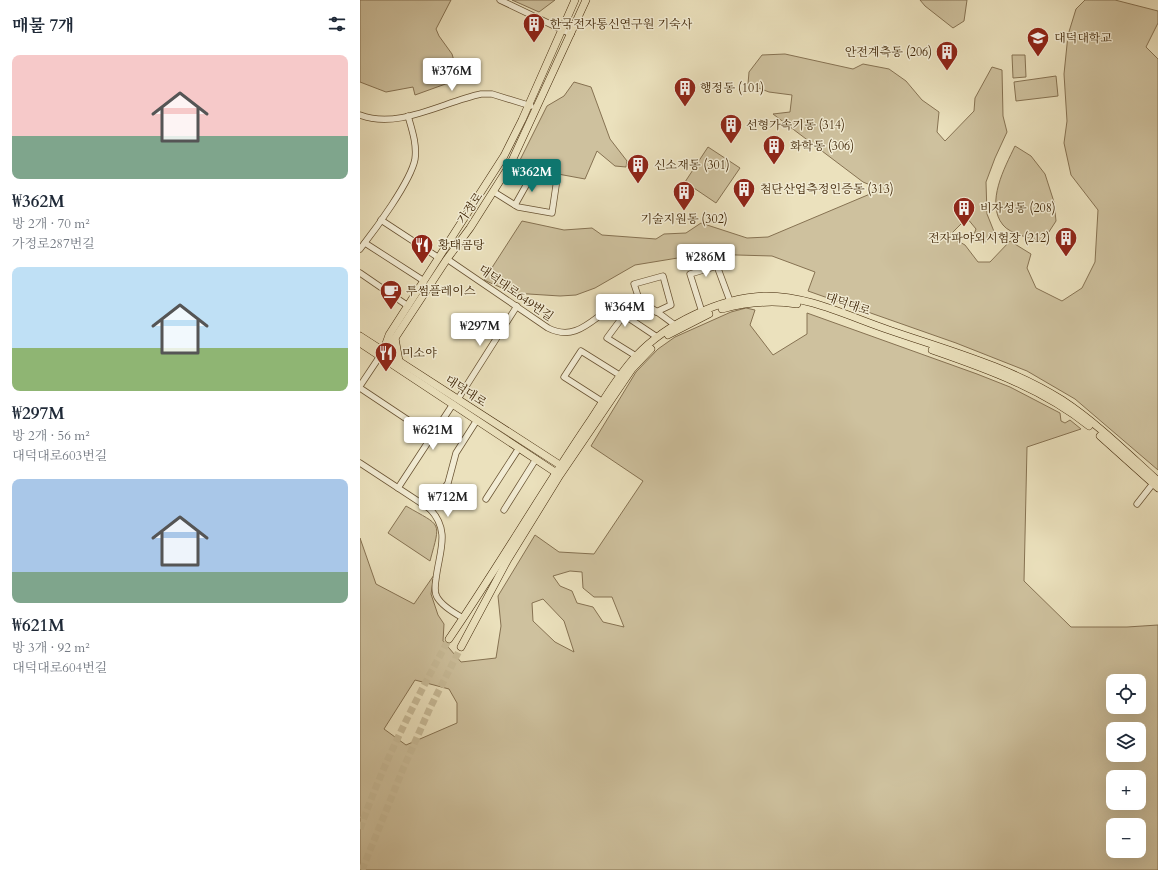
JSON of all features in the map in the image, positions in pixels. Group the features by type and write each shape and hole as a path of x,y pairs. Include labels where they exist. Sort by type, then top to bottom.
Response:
{"main road":[{"name":"가정로","path":"382,354 388,335 504,156 575,0"},
{"name":"가정로","path":"382,354 396,338 447,259 494,192 510,165 586,0"},
{"name":"대덕대로","path":"360,343 399,361 477,420 558,474 621,376 636,356 657,337 675,325 730,301 766,296 804,301 1005,371 1067,404 1090,421 1157,483"},
{"name":"대덕대로","path":"562,467 632,369 661,340 676,330 720,309 740,304 775,301 809,307 954,358 1026,386 1058,405 1087,425 1157,483"},
{"name":"대덕대로","path":"360,336 382,354 455,402 562,467"},
{"path":"396,338 399,361"},
{"path":"449,639 558,474"},
{"path":"461,647 507,560 558,474"}],"street":[{"path":"500,0 562,28 571,34"},
{"path":"360,114 379,120 408,116 481,94 492,94 537,109"},
{"path":"360,249 381,220 413,168 415,147 408,116"},
{"path":"494,192 515,205 552,213 557,179 510,165"},
{"path":"515,205 533,173"},
{"path":"381,220 439,258"},
{"path":"365,243 424,281"},
{"name":"대덕대로649번길","path":"447,259 548,328 561,333 571,333 580,330 622,303 640,302"},
{"path":"702,312 690,274 717,266 730,301"},
{"path":"360,273 408,306"},
{"path":"656,312 671,305 663,276 634,284 640,302 675,325"},
{"path":"622,303 624,314 608,338 636,356"},
{"path":"398,488 517,306"},
{"path":"624,314 657,337"},
{"path":"603,402 564,376 581,351 621,376"},
{"path":"382,354 360,387 411,422"},
{"path":"430,509 448,483 456,454 477,420"},
{"path":"486,499 519,448"},
{"path":"504,510 536,459"},
{"path":"360,463 430,509 440,520 442,532 435,593 442,603 463,618"},
{"path":"1137,504 1157,483"}],"shaded area":[{"path":"360,0 451,0 436,29 439,36 452,54 457,71 451,82 415,95 413,87 386,92 360,82"},
{"path":"512,0 555,0 539,12"},
{"path":"920,0 967,0 964,21 953,28 925,6"},
{"path":"1085,0 1115,0 1158,11 1158,23 1146,47 1158,59 1158,470 1075,399 1027,371 956,343 808,291 815,272 772,256 702,254 635,265 595,288 576,295 560,296 513,293 484,280 522,221 564,230 592,228 602,235 656,239 664,234 686,233 701,223 747,238 768,237 870,194 875,187 863,182 773,114 790,112 792,95 769,92 748,84 749,72 762,55 785,54 853,69 863,64 889,69 906,81 922,100 939,112 937,132 945,141 974,111 975,98 992,67 1002,70 1003,116 1007,132 986,182 987,214 995,234 984,243 973,237 976,229 967,218 949,236 965,245 978,262 990,262 1010,241 1031,254 1027,268 1036,288 1062,301 1082,288 1095,262 1098,210 1071,175 1064,143 1067,121 1064,74 1068,35 1076,9"},
{"path":"1012,55 1025,55 1026,77 1013,78"},
{"path":"1056,76 1058,96 1016,101 1014,82"},
{"path":"574,82 591,87 610,139 627,161 626,167 615,166 597,151 585,179 520,167 519,162 547,106 564,96"},
{"path":"1015,146 1031,156 1045,174 1054,202 1056,221 1043,241 1022,236 1011,231 1003,225 998,216 996,196 998,185"},
{"path":"708,147 740,168 716,203 685,182"},
{"path":"746,308 755,310 750,325 773,355 807,334 807,313 1010,387 1060,413 1061,421 1065,423 1070,420 1081,429 1027,447 1024,581 1071,627 1127,627 1158,625 1158,870 360,870 360,538 376,584 414,604 434,575 431,594 438,615 444,624 443,641 461,662 496,658 501,626 498,596 535,535 559,552 594,554 643,481 591,446 636,372 658,349 675,337 731,312","holes":["570,571 582,572 583,588 594,597 612,597 624,627 603,622 593,607 577,603 572,591 560,586 553,576","543,599 564,621 574,652 555,642 533,621 532,603","415,680 449,689 457,703 457,723 406,745 384,729"]},
{"path":"406,506 436,526 436,538 430,561 388,533"}],"tunnel":[{"path":"360,829 369,804 400,732 449,639"},
{"path":"362,870 403,769 430,708 461,647"}],"place":[{"name":"한국전자통신연구원 기숙사","path":"534,44"},
{"name":"대덕대학교","path":"1038,58"},
{"name":"안전계측동 (206)","path":"947,72"},
{"name":"행정동 (101)","path":"685,108"},
{"name":"선형가속기동 (314)","path":"731,144"},
{"name":"화학동 (306)","path":"774,166"},
{"name":"신소재동 (301)","path":"638,184"},
{"name":"첨단산업측정인증동 (313)","path":"744,208"},
{"name":"기술지원동 (302)","path":"684,212"},
{"name":"비자성동 (208)","path":"964,228"},
{"name":"전자파야외시험장 (212)","path":"1066,258"},
{"name":"황태곰탕","path":"422,264"},
{"name":"투썸플레이스","path":"391,310"},
{"name":"미소야","path":"386,372"}]}
